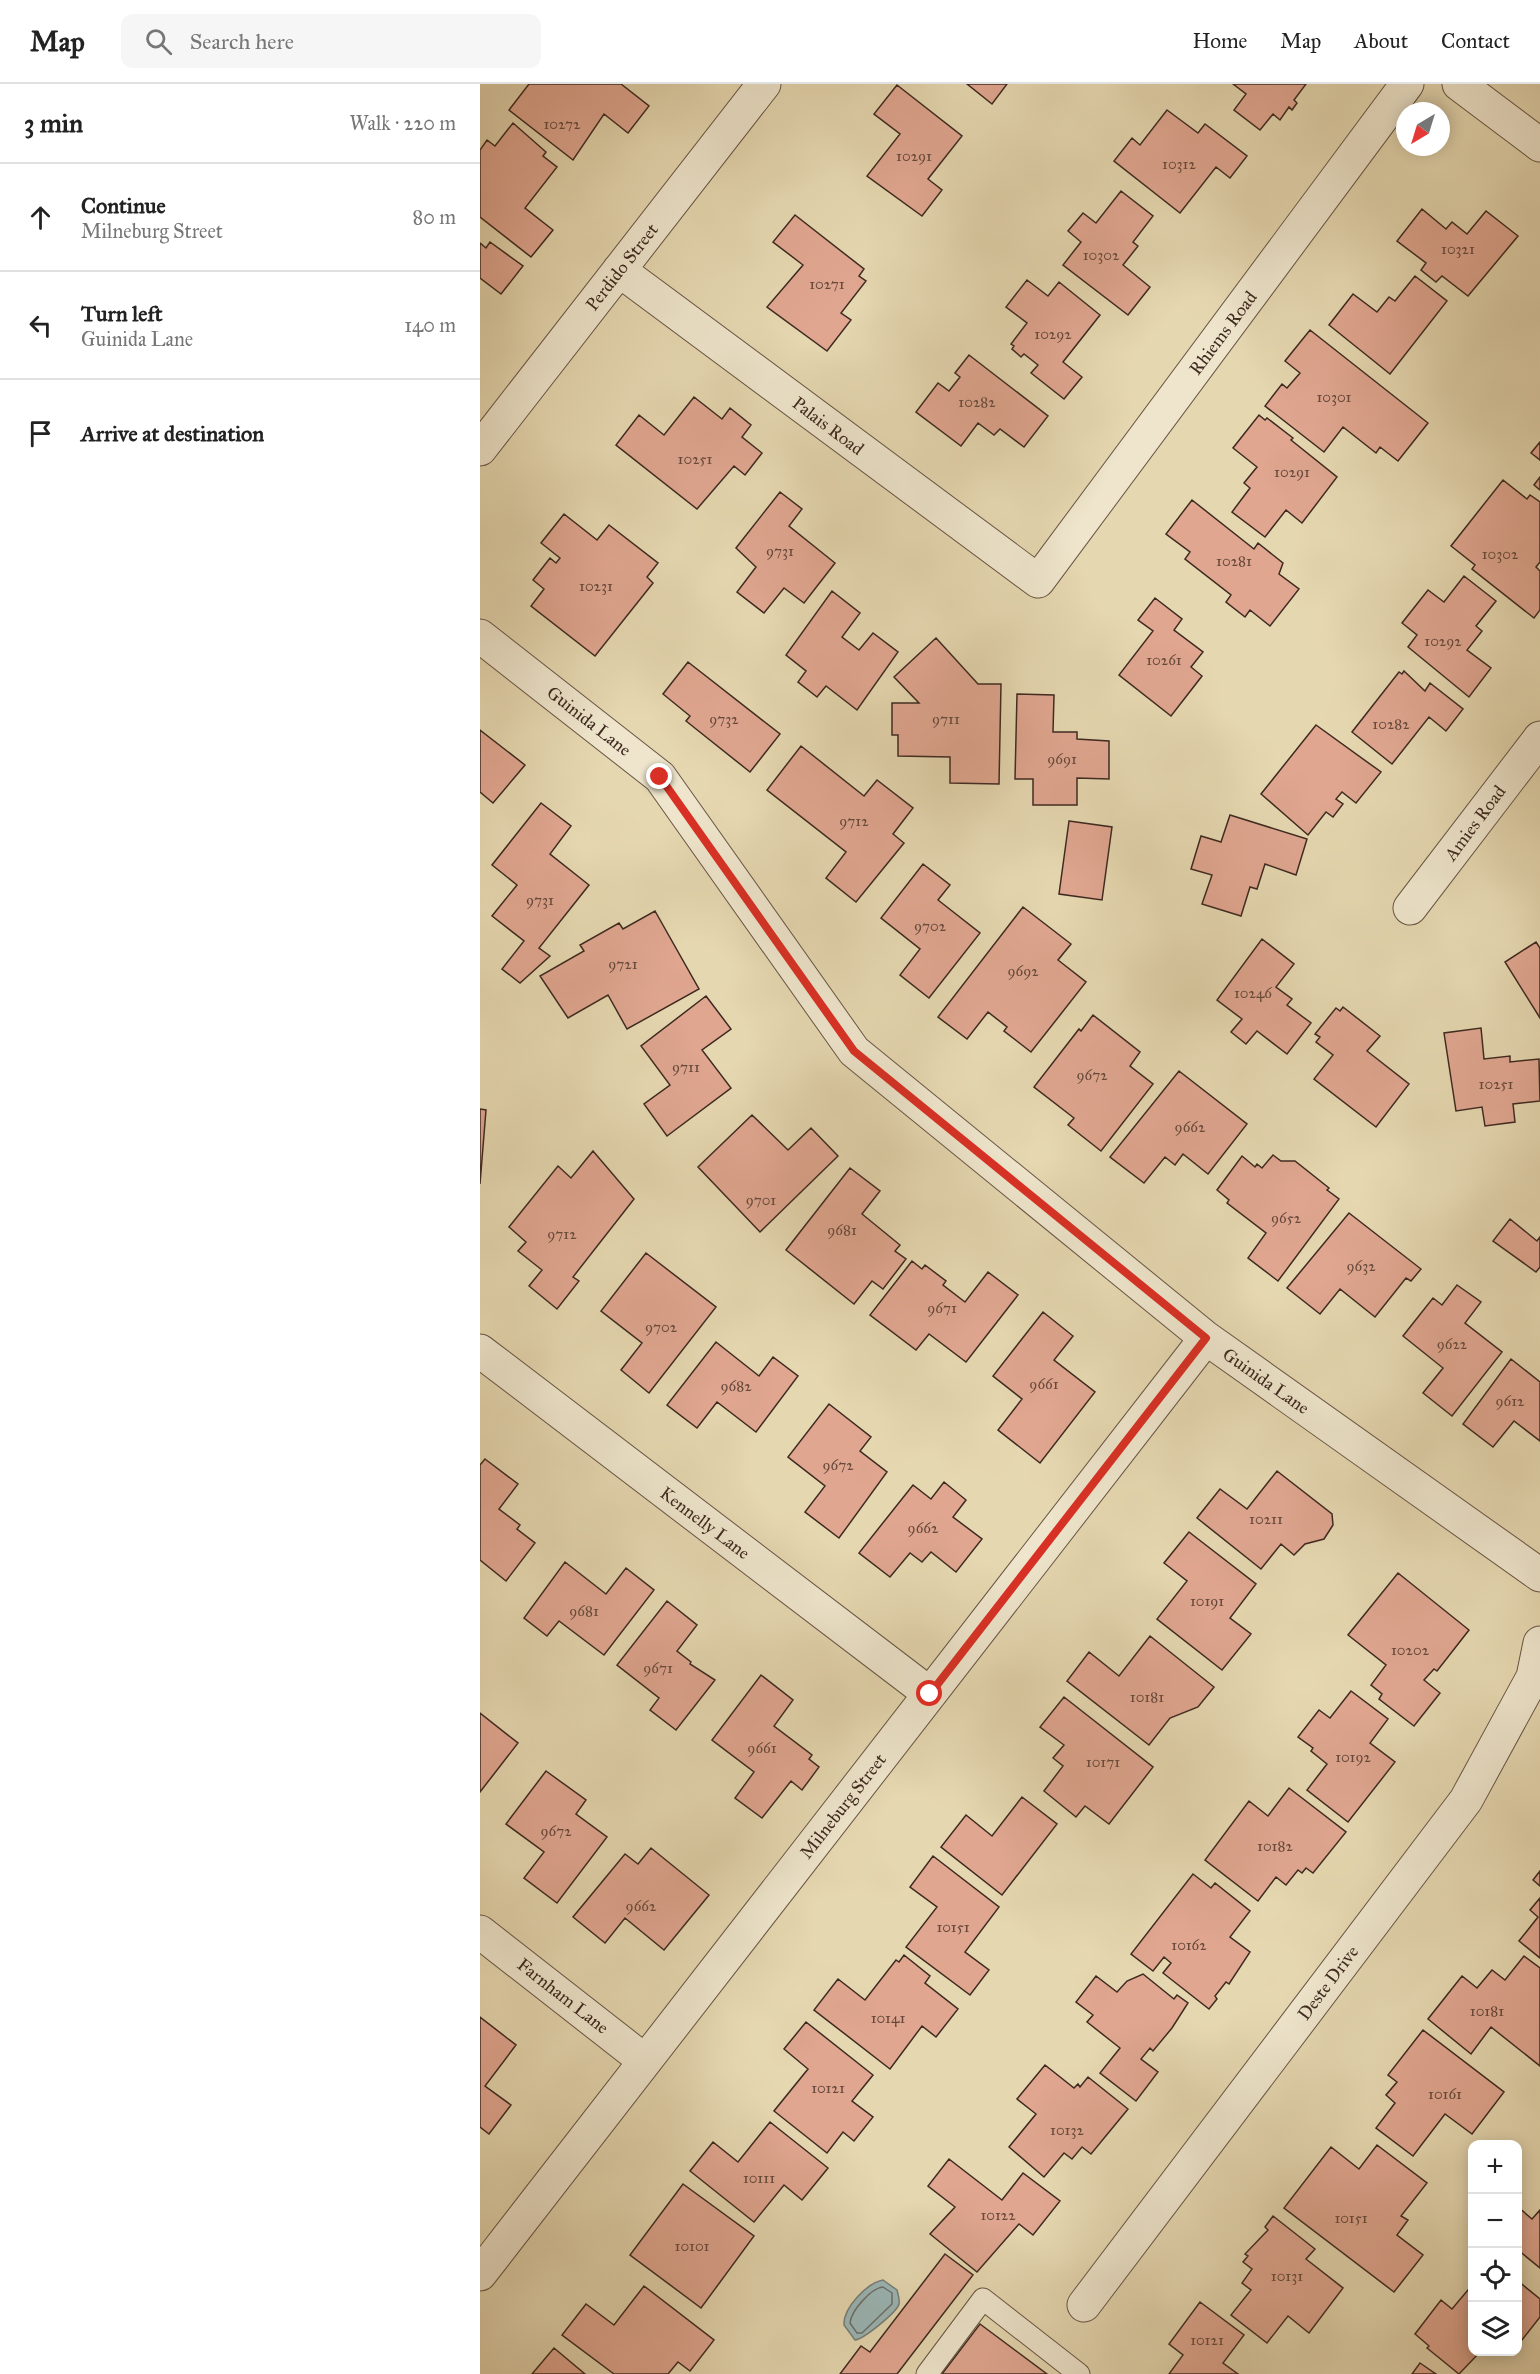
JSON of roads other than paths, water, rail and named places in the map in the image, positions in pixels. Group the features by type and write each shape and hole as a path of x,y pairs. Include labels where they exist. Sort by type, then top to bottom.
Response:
{"street":[{"name":"Perdido Street","path":"480,449 764,84"},
{"name":"Rhiems Road","path":"1038,581 1407,84"},
{"path":"1460,84 1540,145"},
{"name":"Palais Road","path":"619,270 1038,581"},
{"name":"Guinida Lane","path":"480,636 660,777 854,1051 1206,1338 1540,1575"},
{"name":"Amies Road","path":"1410,908 1540,738"},
{"name":"Milneburg Street","path":"480,2274 1206,1338"},
{"name":"Kennelly Lane","path":"480,1351 930,1694"},
{"name":"Deste Drive","path":"1084,2305 1466,1800 1533,1677 1540,1643"},
{"name":"Farnham Lane","path":"480,1932 645,2061"}],"lane":[{"path":"927,2374 983,2300 1079,2374"}],"water":[{"path":"883,2280 897,2290 899,2304 880,2325 855,2340 844,2325 847,2311 863,2291"}]}
